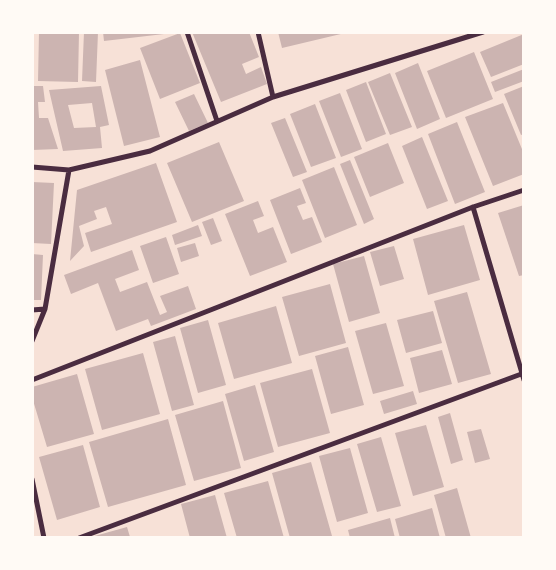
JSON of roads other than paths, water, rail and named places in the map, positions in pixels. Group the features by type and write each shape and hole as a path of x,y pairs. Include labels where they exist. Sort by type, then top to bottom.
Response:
{"street":[{"path":"188,32 217,121"},
{"path":"258,32 273,97"},
{"path":"32,167 70,170 150,151 273,97 483,32"},
{"path":"32,341 45,309 70,170"},
{"path":"32,380 473,207 524,190"},
{"path":"473,207 524,380"},
{"path":"32,310 45,309"},
{"path":"79,538 522,373"},
{"path":"32,479 44,538"}]}
